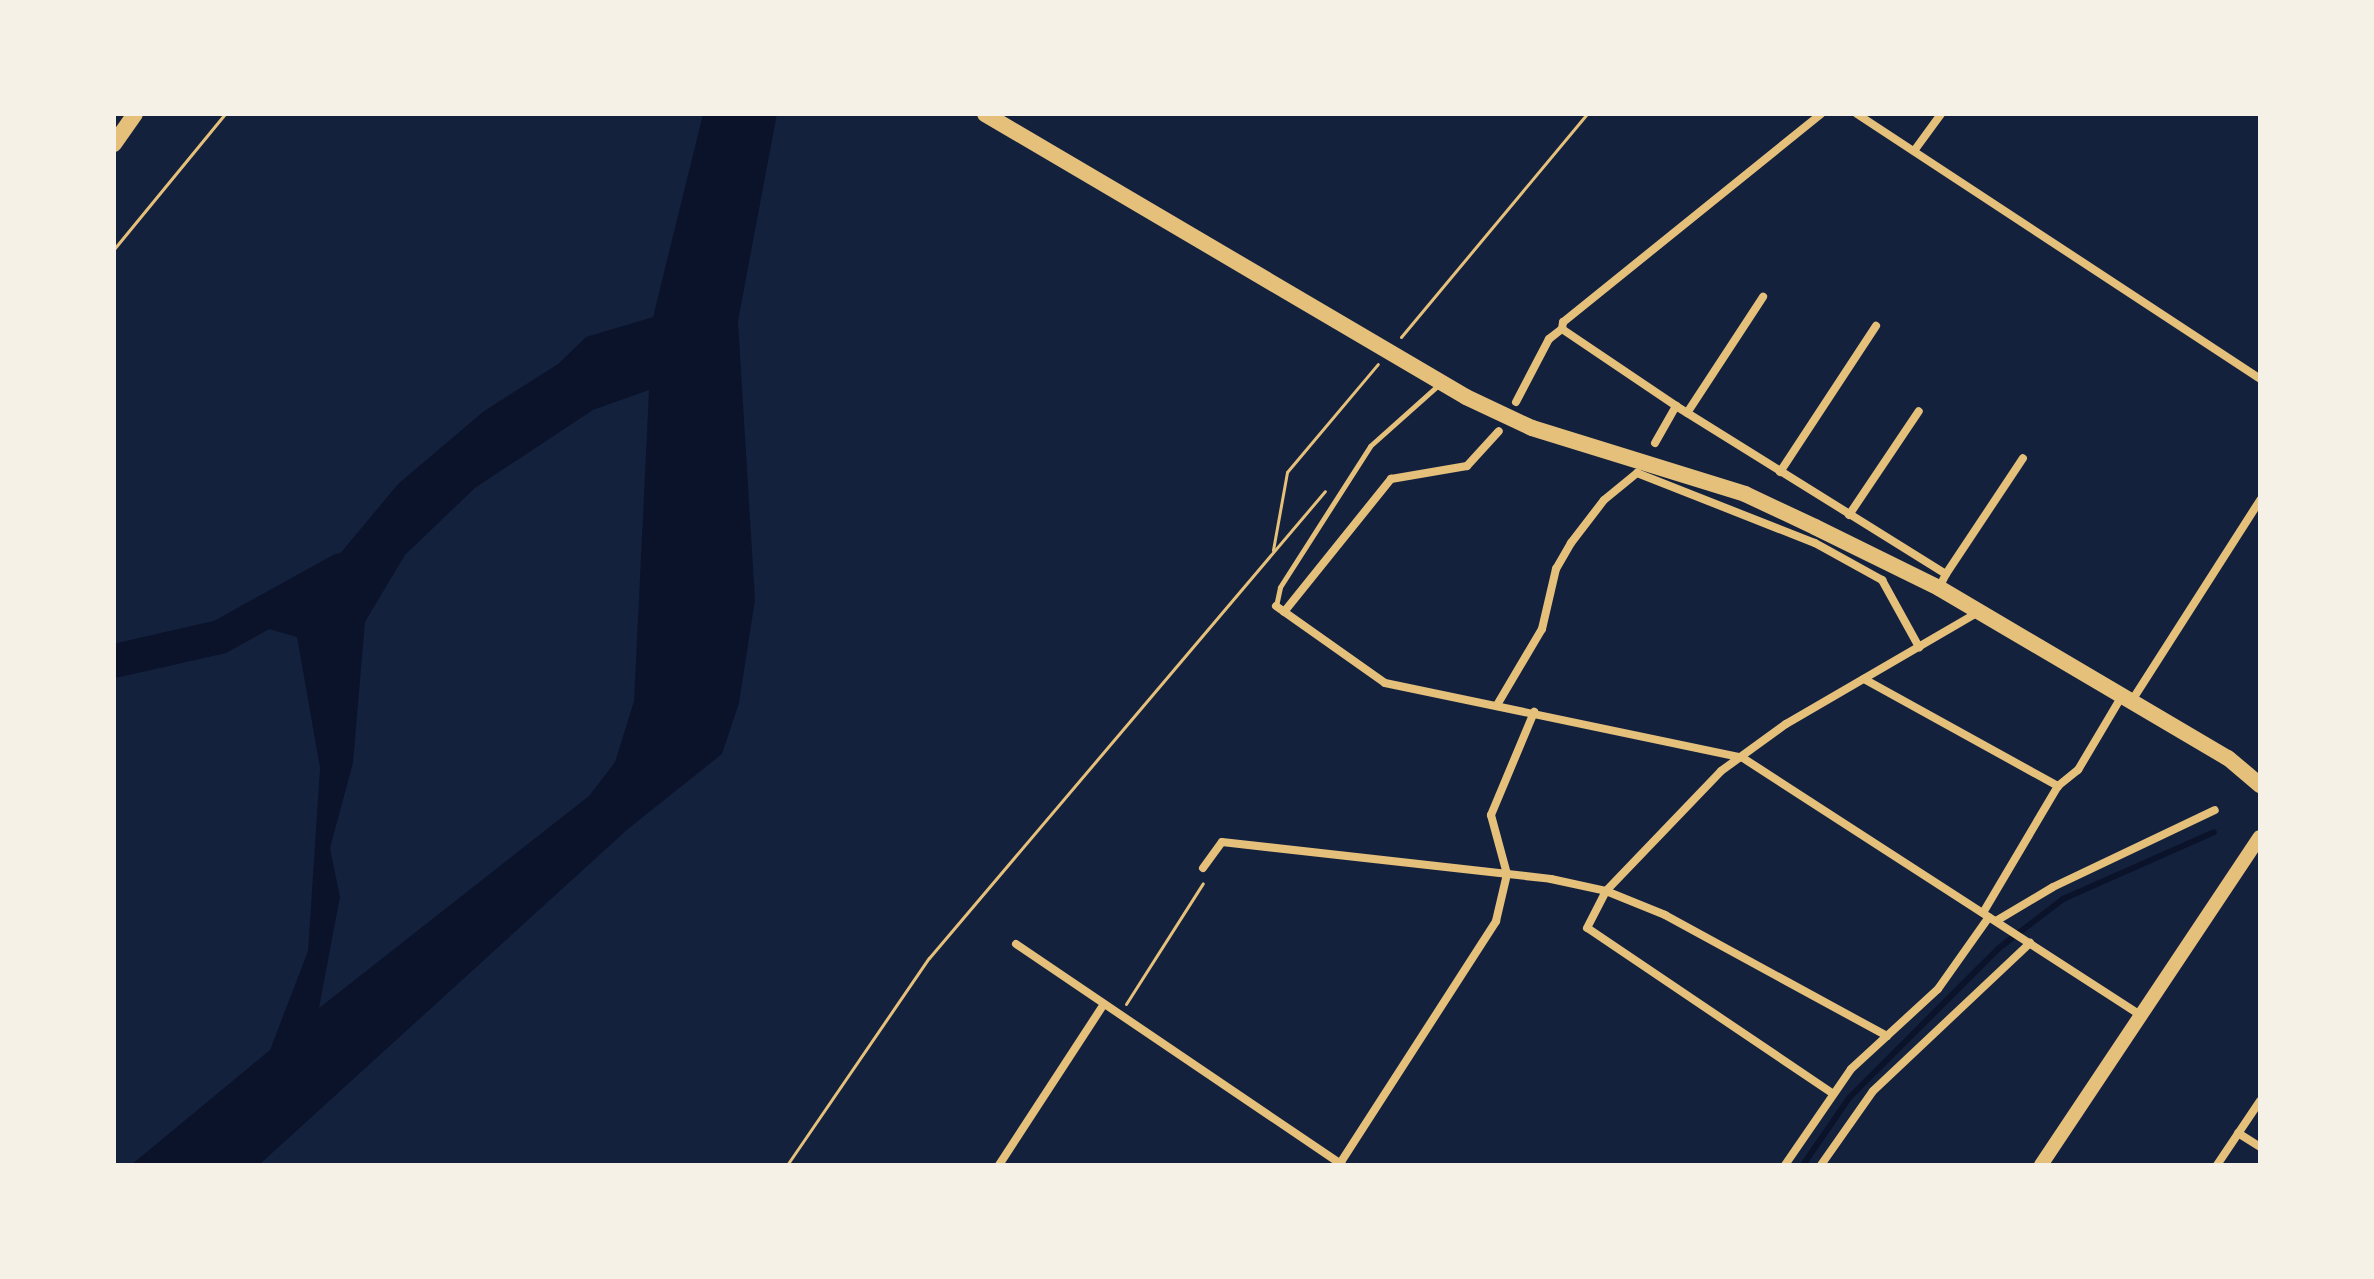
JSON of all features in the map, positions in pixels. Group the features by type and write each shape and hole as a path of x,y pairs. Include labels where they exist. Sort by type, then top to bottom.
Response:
{"main road":[{"path":"114,144 135,114"},
{"path":"985,114 1433,378 1532,428 1745,494 1942,581 1977,613 2228,758 2260,785"},
{"path":"2041,1165 2260,837"}],"street":[{"path":"1516,402 1549,339 1562,329 1563,322 1821,114"},
{"path":"1857,114 2260,379"},
{"path":"1914,151 1941,114"},
{"path":"1687,413 1763,297"},
{"path":"1780,472 1876,326"},
{"path":"1562,329 1676,406 1849,515 1942,581 2023,458"},
{"path":"1655,443 1676,406"},
{"path":"1849,515 1919,411"},
{"path":"1499,431 1467,466 1391,479 1280,609 1385,683 1743,758 2140,1015"},
{"path":"1497,705 1542,629 1556,569 1571,543 1604,500 1637,473 1815,543 1882,580 1919,647"},
{"path":"1785,1165 1832,1093 1938,989 1993,919 2058,786 2078,770 2260,500"},
{"path":"1832,1093 1587,928 1606,891 1721,771 1786,724 1977,613"},
{"path":"1864,679 2058,786"},
{"path":"1016,944 1341,1165 1478,955 1496,921 1507,874 1491,815 1534,712"},
{"path":"1993,919 2215,810"},
{"path":"1203,868 1222,842 1507,874 1606,891 1665,915 1887,1036"},
{"path":"1821,1165 1873,1091 2026,941"},
{"path":"999,1165 1104,1004"},
{"path":"2217,1165 2260,1101"},
{"path":"2238,1133 2260,1147"}],"lane":[{"path":"1280,609 1280,587 1370,446 1433,378"}],"path":[{"path":"114,249 225,114"},
{"path":"1400,339 1587,114"},
{"path":"1273,554 1287,472 1379,362"},
{"path":"787,1165 929,958 1332,482"},
{"path":"1120,1014 1207,877 1203,868"}],"water":[{"path":"703,114 777,114 738,321 755,600 739,703 722,754 628,829 259,1165 131,1165 270,1050 308,951 320,768 297,637 248,623 308,592 398,484 484,411 558,364 586,337 653,317","holes":["649,390 634,701 615,762 589,796 319,1008 340,897 330,848 353,763 365,622 405,555 475,488 593,410"]}],"waterway":[{"path":"114,661 220,637 341,570"},
{"path":"1803,1165 1849,1098 1999,948 2063,899 2214,832"}]}
